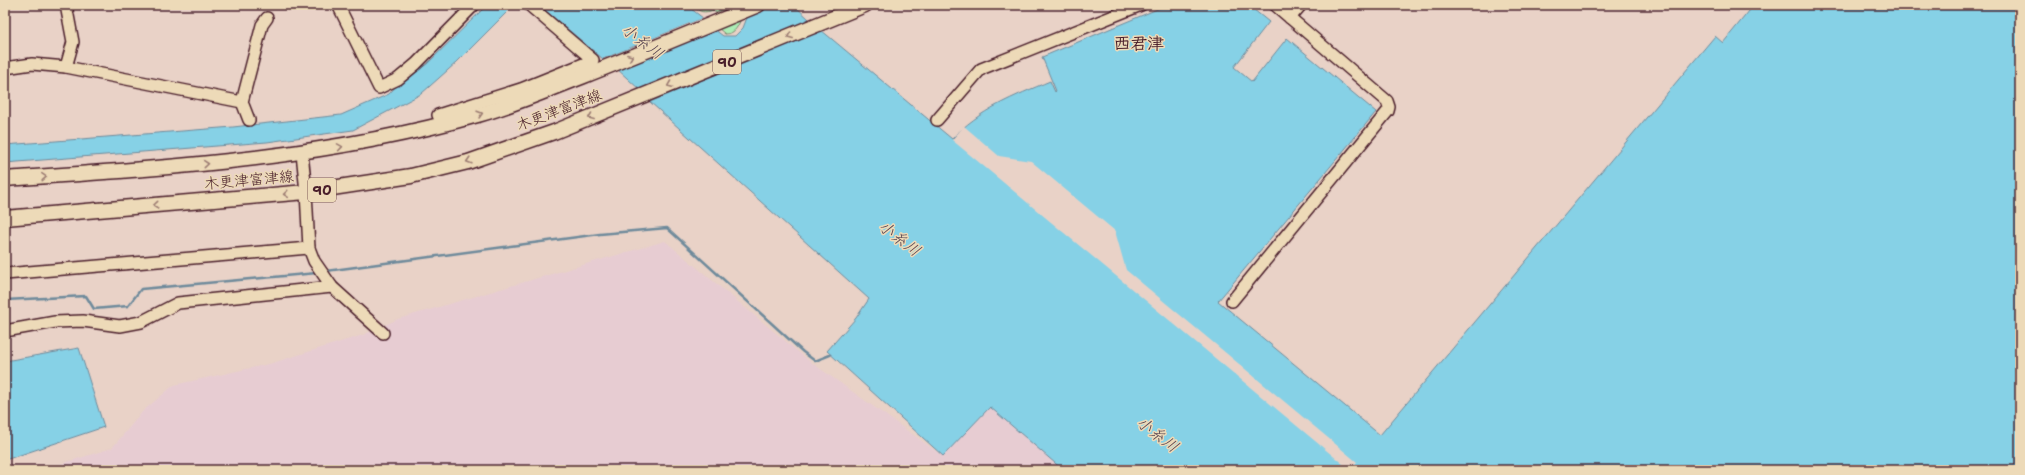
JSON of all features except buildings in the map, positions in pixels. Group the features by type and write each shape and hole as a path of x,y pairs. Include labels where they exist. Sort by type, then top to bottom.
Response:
{"main road":[{"name":"木更津富津線","path":"5,179 167,167 302,153 362,143 442,124 511,104 758,5"},
{"name":"木更津富津線","path":"5,218 306,192 411,176 468,162 554,132 865,5"}],"street":[{"path":"66,5 73,42 66,67"},
{"path":"338,5 379,88 398,79 416,64 474,5"},
{"path":"442,124 438,115 485,102 533,85 594,60 529,5"},
{"path":"937,120 981,69 1141,5"},
{"path":"1232,301 1388,111 1389,107 1387,101 1275,5"},
{"path":"1290,18 1301,5"},
{"path":"249,120 242,102 262,25 267,18"},
{"path":"5,68 32,64 66,67 242,102"},
{"path":"302,153 309,248 318,267 332,287 383,333"},
{"path":"5,274 309,248"},
{"path":"5,331 55,322 76,321 120,326 141,322 178,303 332,287"}],"shaded area":[{"path":"665,241 808,360 943,456 990,407 1063,470 41,470 112,448 143,411 174,385 269,364 363,335 398,319"}],"green space":[{"path":"690,5 734,5 715,13 715,10 702,12"},
{"path":"742,17 734,31 729,34 725,34 717,27"}],"water":[{"path":"487,5 514,5 457,62 421,94 353,130 267,142 5,163 5,145 233,127 341,115 389,94 399,83 427,64"},
{"name":"小糸川","path":"539,5 686,5 703,18 603,59"},
{"path":"772,5 794,5 810,20 640,90 616,68 714,29 723,36 735,36 743,28 748,15"},
{"name":"小糸川","path":"1167,5 1248,5 1269,22 1234,67 1252,82 1287,38 1376,112 1218,301 1380,435 1715,36 1723,43 1754,5 2020,5 2020,470 1063,470 990,407 943,456 827,351 856,318 869,299 650,102 821,30 952,139 973,120 985,112 1024,92 1050,81 1055,92 1056,91 1042,57"},
{"path":"79,348 104,427 5,460 5,361"}],"pier":[{"path":"705,17 704,20 603,61 601,60"},
{"path":"964,126 999,156 1031,161 1115,231 1126,270 1357,462 1350,470 952,140"}],"waterway":[{"path":"326,271 600,234 667,228 803,352 815,361 830,355"},
{"path":"5,300 86,296 94,309 128,306 141,289 317,273"}],"district":[{"name":"西君津","path":"1139,43"}]}
